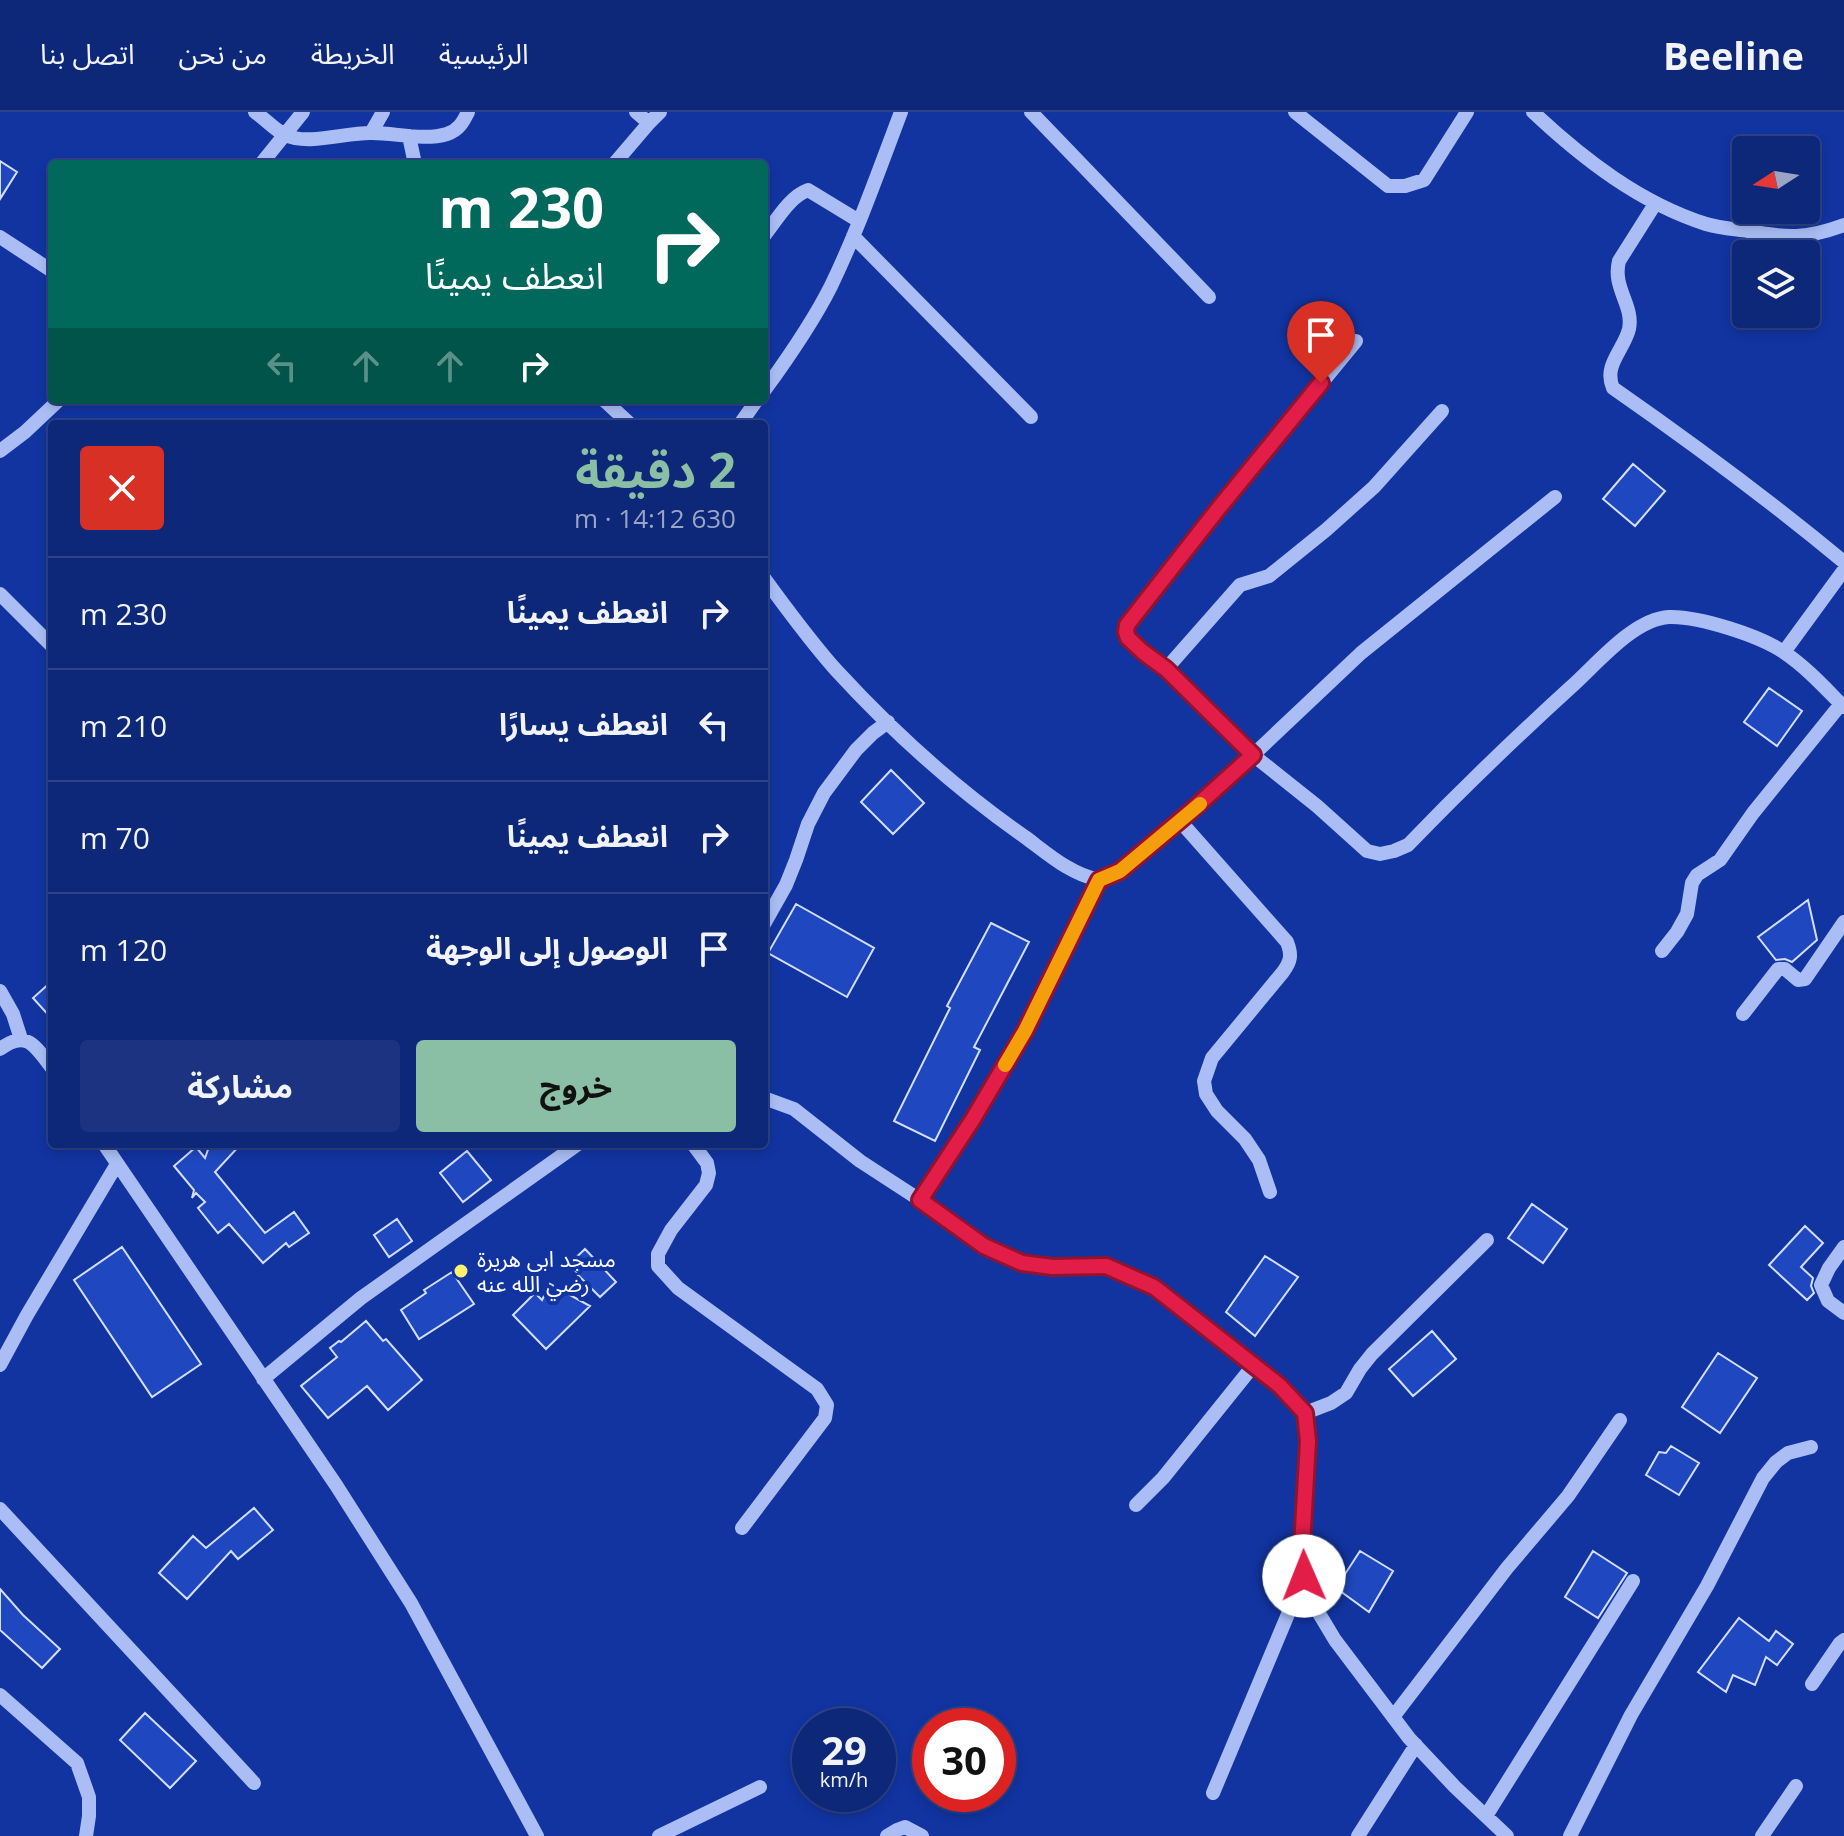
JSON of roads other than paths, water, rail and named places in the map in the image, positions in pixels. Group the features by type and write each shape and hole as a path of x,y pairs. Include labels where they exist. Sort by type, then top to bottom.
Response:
{"street":[{"path":"255,112 286,135 302,138 371,133 442,135 462,125 468,112"},
{"path":"264,160 303,112"},
{"path":"371,133 383,112"},
{"path":"636,112 649,123"},
{"path":"617,160 660,112"},
{"path":"768,386 830,287 901,112"},
{"path":"1031,112 1209,297"},
{"path":"1295,112 1388,186 1405,186 1424,180 1467,112"},
{"path":"1533,112 1597,167 1655,204 1708,225 1795,237 1844,225"},
{"path":"409,136 414,160"},
{"path":"768,231 784,210 803,191 808,190 859,221"},
{"path":"1655,204 1619,261 1616,271 1627,308 1629,328 1610,368 1613,388 1707,453 1844,562"},
{"path":"853,236 1031,417"},
{"path":"0,237 48,268"},
{"path":"1356,341 1127,625 1128,638 1166,669 1253,755 1367,851 1380,854 1408,845 1609,650 1651,622 1668,617 1721,626 1784,652 1842,706 1753,813 1720,860 1697,875 1692,883 1687,914 1662,951"},
{"path":"0,451 55,404"},
{"path":"608,404 626,420"},
{"path":"1166,669 1240,585 1269,576 1326,530 1374,487 1442,411"},
{"path":"768,583 836,669 888,722 981,807 1082,877 1099,880 1120,871 1180,821 1361,653 1555,497"},
{"path":"1784,652 1844,570"},
{"path":"0,594 48,642"},
{"path":"768,917 786,885 808,824 824,793 856,750 888,722"},
{"path":"1180,821 1287,942 1291,954 1283,972 1212,1058 1204,1081 1206,1094 1217,1111 1245,1139 1259,1160 1270,1192"},
{"path":"920,1200 1025,1031 1099,880"},
{"path":"1743,1014 1778,969 1785,969 1798,980 1805,979 1844,922"},
{"path":"0,991 13,1014 21,1039"},
{"path":"0,1049 21,1039 34,1044 48,1063"},
{"path":"768,1099 794,1109 860,1161 984,1246 1022,1263 1052,1267 1106,1266 1154,1287 1280,1386 1305,1413 1308,1441 1302,1546 1304,1576 1320,1615 1335,1640 1416,1745 1507,1836"},
{"path":"107,1148 336,1485 411,1603 537,1836"},
{"path":"263,1379 361,1298 572,1148"},
{"path":"696,1148 707,1163 709,1173 706,1185 671,1230 658,1254 658,1266 678,1288 817,1389 827,1405 825,1418 811,1439 742,1528"},
{"path":"0,1365 117,1164"},
{"path":"1305,1413 1331,1403 1346,1393 1372,1354 1487,1240"},
{"path":"1844,1247 1821,1285 1828,1301 1844,1313"},
{"path":"1136,1505 1163,1478 1253,1366"},
{"path":"1393,1717 1507,1568 1568,1496 1620,1420"},
{"path":"1570,1836 1631,1715 1707,1586 1763,1478 1788,1453 1811,1447"},
{"path":"0,1509 254,1783"},
{"path":"1213,1793 1304,1576"},
{"path":"1486,1816 1633,1581"},
{"path":"1812,1684 1844,1640"},
{"path":"0,1695 77,1763 89,1797 86,1836"},
{"path":"1358,1836 1416,1745"},
{"path":"1762,1836 1796,1786"},
{"path":"659,1836 760,1787"},
{"path":"887,1836 905,1827 922,1836"}],"place":[{"name":"مسجد ابي هريرة رضي الله عنه","path":"461,1271"}]}
